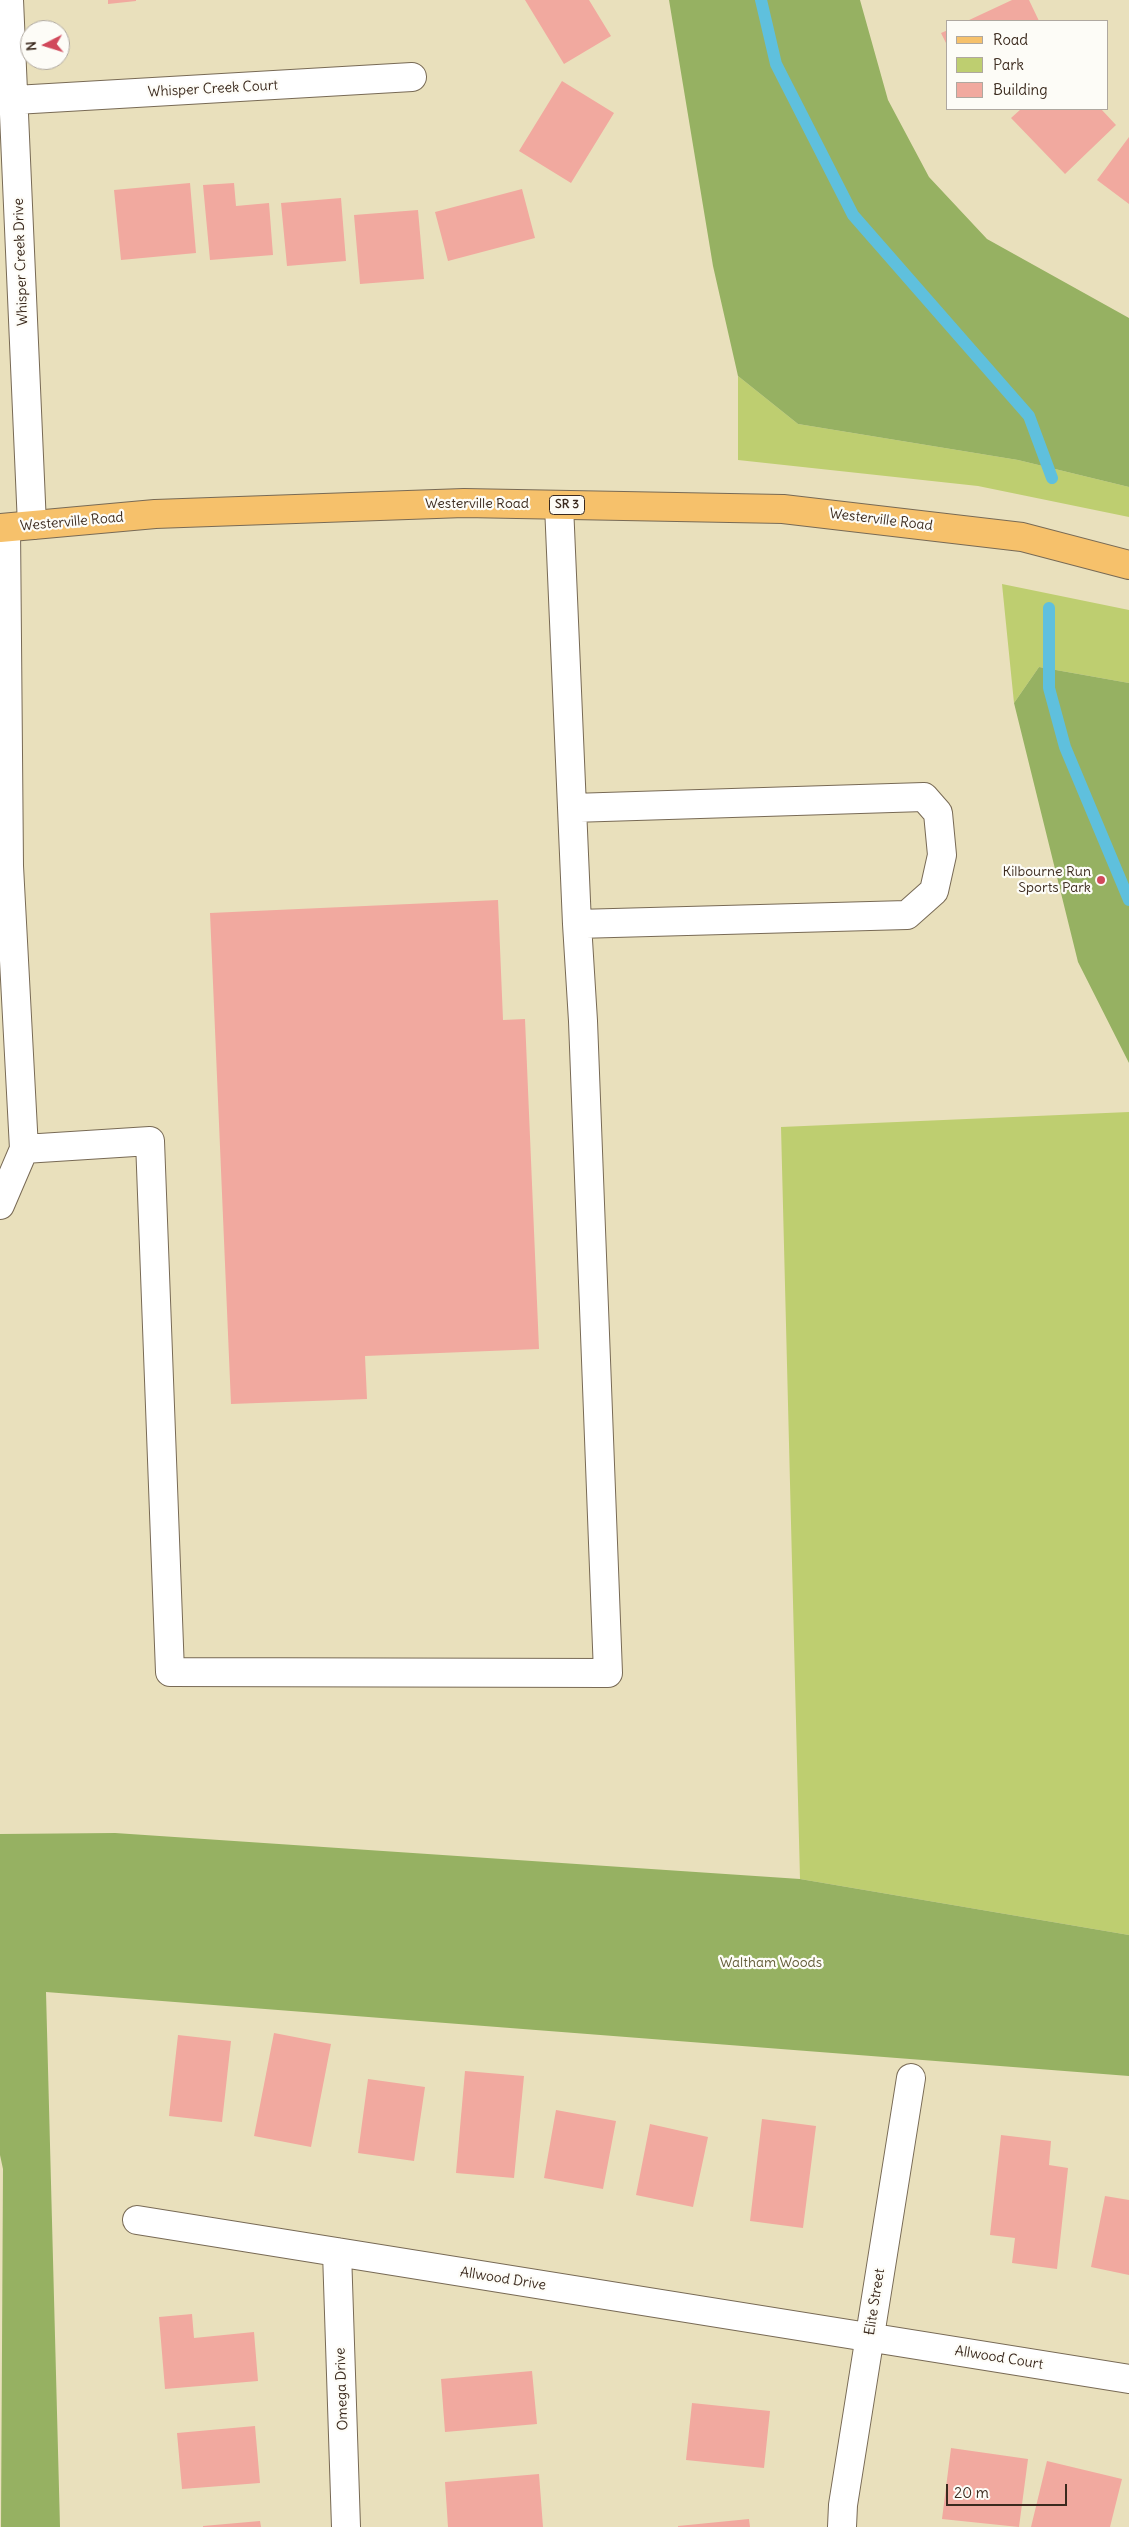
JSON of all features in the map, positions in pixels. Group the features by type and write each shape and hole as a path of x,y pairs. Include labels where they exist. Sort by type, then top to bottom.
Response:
{"main road":[{"name":"Westerville Road","path":"13,527 155,514 434,504 783,509 1022,537 1129,564"}],"street":[{"name":"Whisper Creek Drive","path":"9,0 15,100 13,527 5,869 24,1149"},
{"name":"Whisper Creek Court","path":"15,100 412,77"},
{"path":"0,1205 24,1149 150,1141 170,1672 608,1673 583,1021 559,505"},
{"path":"572,808 924,797 938,812 942,855 934,891 907,915 577,924"},
{"name":"Elite Street","path":"842,2527 843,2505 911,2078"},
{"name":"Allwood Drive","path":"137,2220 869,2338"},
{"name":"Omega Drive","path":"337,2252 346,2527"},
{"name":"Allwood Court","path":"869,2338 1129,2379"}],"green space":[{"path":"669,0 860,0 888,100 929,177 987,239 1129,318 1129,487 1018,460 798,424 738,376 713,266"},
{"path":"738,376 798,424 1018,460 1129,487 1129,517 978,486 738,460"},
{"path":"1002,584 1129,610 1129,683 1039,667 1014,703"},
{"name":"Kilbourne Run Sports Park","path":"1039,667 1129,683 1129,1063 1078,962 1014,703"},
{"path":"1129,1112 1129,1935 800,1879 781,1127"},
{"name":"Waltham Woods","path":"115,1833 800,1879 1129,1935 1129,2076 46,1992 60,2527 1,2527 3,2169 0,2155 0,1834"}],"building":[{"path":"108,0 136,0 136,1 108,4"},
{"path":"525,0 589,0 611,36 564,64"},
{"path":"1012,0 1029,0 1039,20 969,20"},
{"path":"946,31 946,43 941,33"},
{"path":"562,81 614,113 571,183 519,151"},
{"path":"1020,110 1102,110 1116,125 1065,174 1011,118"},
{"path":"1129,137 1129,204 1097,180"},
{"path":"190,183 196,253 121,260 114,190"},
{"path":"234,183 236,206 269,203 273,255 210,260 203,185"},
{"path":"522,189 535,238 448,261 435,212"},
{"path":"341,198 346,261 287,266 281,203"},
{"path":"418,210 424,279 360,284 354,215"},
{"path":"498,900 503,1020 525,1019 539,1349 365,1356 367,1399 231,1404 210,913"},
{"path":"274,2033 331,2044 311,2147 254,2136"},
{"path":"178,2035 231,2041 222,2122 169,2116"},
{"path":"465,2071 524,2076 514,2178 456,2173"},
{"path":"368,2079 425,2087 414,2161 358,2153"},
{"path":"556,2110 616,2121 603,2189 544,2178"},
{"path":"762,2119 816,2126 803,2228 750,2221"},
{"path":"650,2124 708,2137 693,2207 636,2195"},
{"path":"1001,2135 1051,2141 1049,2165 1068,2168 1057,2269 1012,2263 1015,2238 990,2235"},
{"path":"1105,2196 1129,2200 1129,2275 1091,2267"},
{"path":"192,2314 194,2338 254,2332 258,2381 165,2389 159,2317"},
{"path":"532,2371 537,2424 445,2432 441,2379"},
{"path":"692,2403 770,2411 764,2468 686,2460"},
{"path":"255,2426 260,2483 182,2489 177,2433"},
{"path":"951,2448 1028,2459 1019,2527 942,2519"},
{"path":"1047,2461 1122,2479 1110,2527 1031,2527"},
{"path":"539,2474 543,2527 448,2527 445,2482"},
{"path":"749,2519 750,2527 678,2527 678,2526"},
{"path":"260,2521 261,2527 203,2527 203,2526"}],"waterway":[{"path":"761,0 776,64 853,215 1029,416 1052,478"},
{"path":"1049,608 1049,688 1065,747 1129,900"}],"place":[{"name":"Kilbourne Run Sports Park","path":"1101,880"}]}
